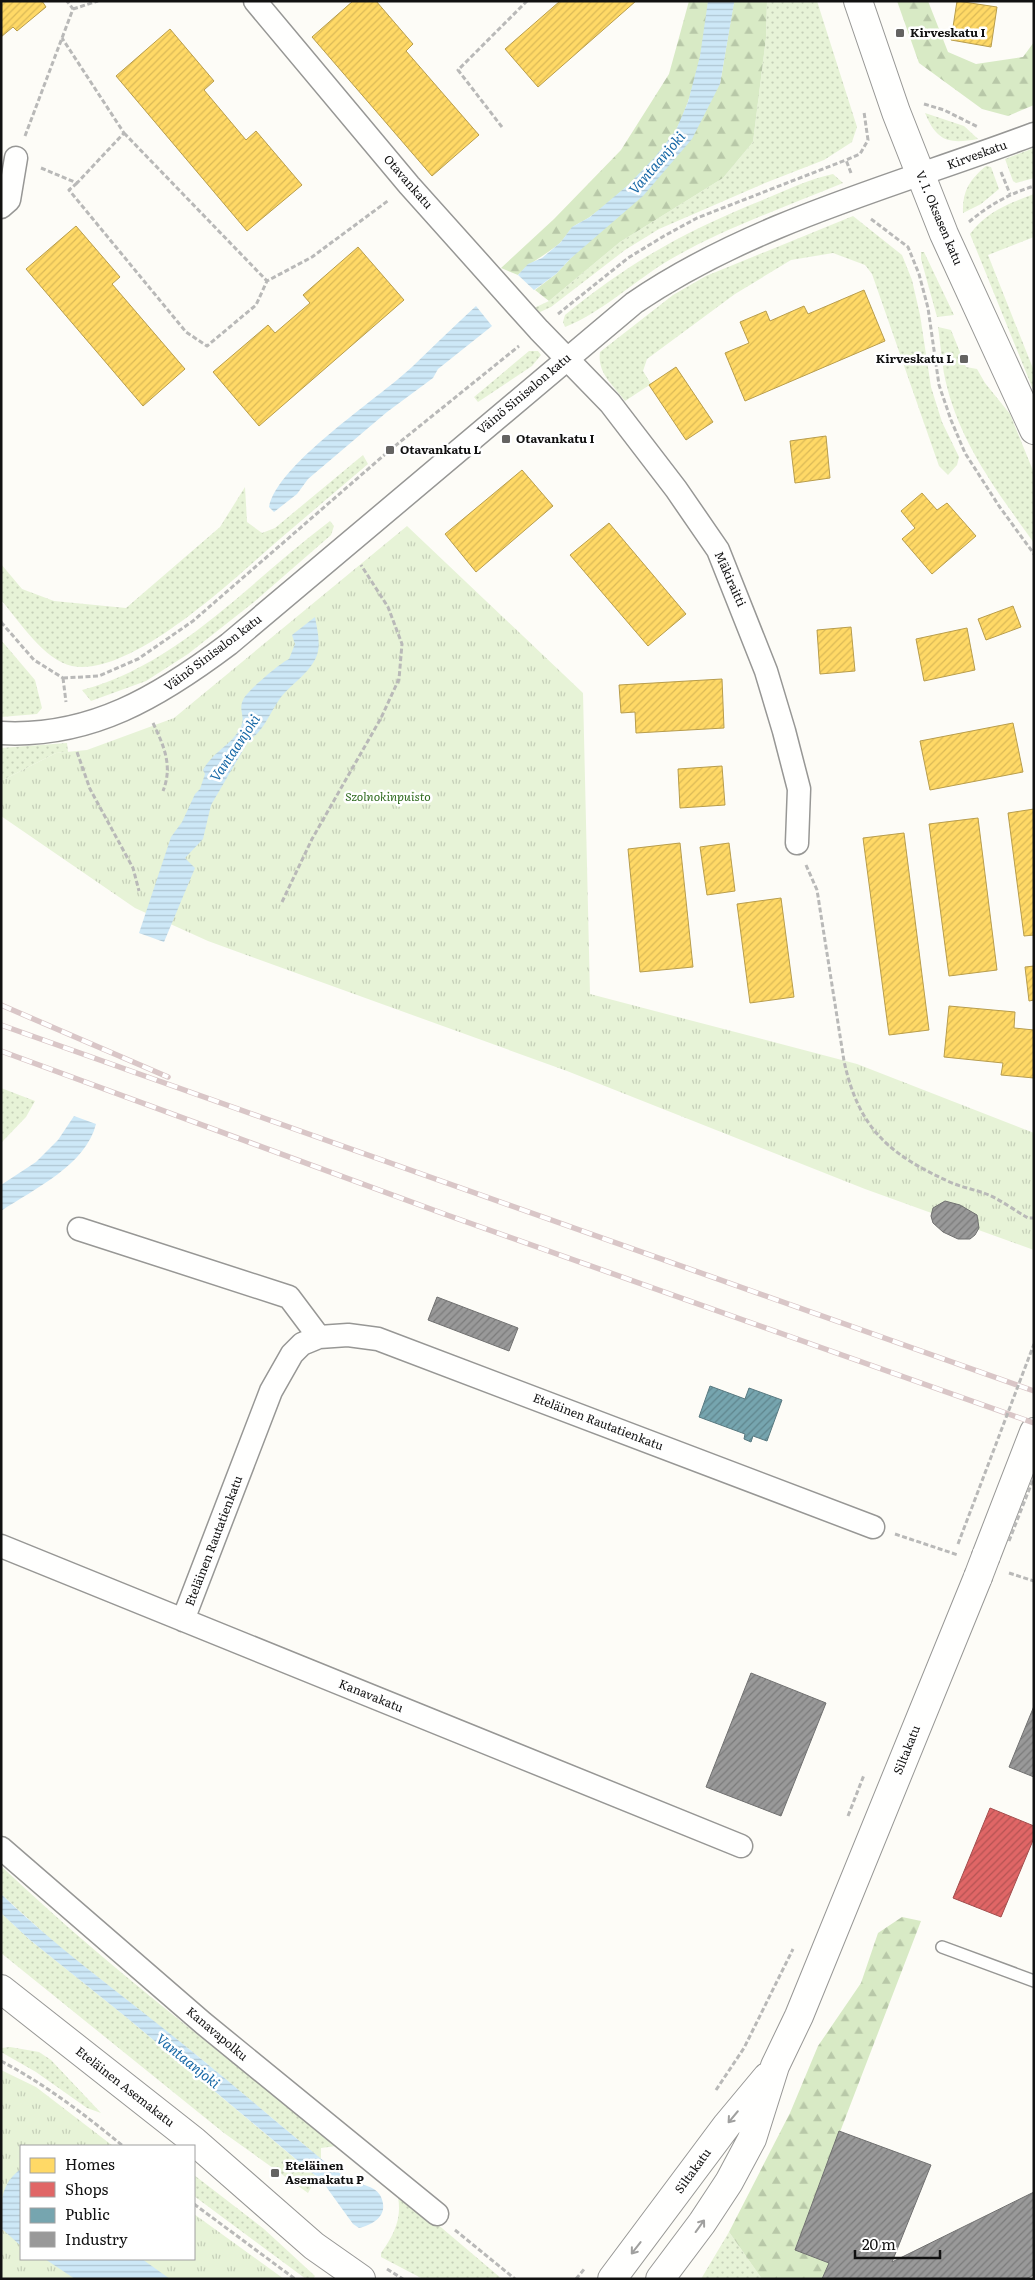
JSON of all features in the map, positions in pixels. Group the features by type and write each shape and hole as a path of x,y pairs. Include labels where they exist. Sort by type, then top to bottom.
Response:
{"street":[{"name":"Otavankatu","path":"255,1 409,185 539,330 567,358"},
{"name":"V. I. Oksasen katu","path":"858,1 896,112 944,234 1034,430"},
{"name":"Kirveskatu","path":"921,175 1034,134"},
{"path":"1,207 9,200 16,158"},
{"name":"Väinö Sinisalon katu","path":"1,733 69,728 113,715 142,702 196,669 229,644 634,303 698,263 860,196 921,175"},
{"name":"Mäkiraitti","path":"567,358 610,403 662,469 718,550 766,671 784,731 799,790 797,843"},
{"path":"79,1229 289,1297 319,1337"},
{"name":"Eteläinen Rautatienkatu","path":"183,1620 271,1392 292,1354 302,1344 319,1337 348,1335 378,1339 873,1527"},
{"name":"Siltakatu","path":"660,2279 702,2223 734,2173 752,2139 776,2066 799,2016 970,1567 1034,1432"},
{"name":"Kanavakatu","path":"1,1546 741,1846"},
{"name":"Kanavapolku","path":"1,1848 203,2023 437,2214"},
{"name":"Eteläinen Asemakatu","path":"1,1989 194,2141 314,2246 361,2279"},
{"name":"Siltakatu","path":"612,2279 727,2125 776,2066"},
{"name":"Eteläinen Asemakatu","path":"314,2246 341,2279"}],"lane":[{"path":"942,1947 1034,1981"}],"path":[{"path":"68,1 73,9"},
{"path":"73,9 98,1"},
{"path":"502,127 458,70 527,1"},
{"path":"73,9 16,158 77,183"},
{"path":"62,38 124,133 267,281"},
{"path":"867,124 922,103 944,110 980,128 992,150 1010,194"},
{"path":"1,622 34,660 63,678 99,676 138,659 193,621 390,450 628,258 697,218 860,154 868,140 867,124 862,105"},
{"path":"124,133 69,190 186,332 207,346 256,305 267,281 312,257 409,185"},
{"path":"846,160 869,217 908,247 919,274 928,308 939,385 965,453 1034,554"},
{"path":"908,247 966,224 985,209 1010,194 1034,186"},
{"path":"282,902 312,839 381,718 399,679 402,644 388,607 368,572 345,546"},
{"path":"142,702 164,746 168,779 163,791"},
{"path":"69,728 90,789 125,850 139,891"},
{"path":"797,843 817,890 844,1061 860,1113 878,1137 905,1158 954,1184 990,1196 1028,1218 1034,1218"},
{"path":"954,1558 1034,1344"},
{"path":"1006,1548 1034,1477"},
{"path":"873,1527 970,1567"},
{"path":"1007,1572 1034,1581"},
{"path":"846,1820 868,1766"},
{"path":"712,2097 744,2048 796,1944"},
{"path":"1,2061 36,2080 91,2119 122,2145"},
{"path":"195,2205 295,2279"},
{"path":"437,2214 514,2279"},
{"path":"576,2279 587,2265"}],"green space":[{"path":"689,1 708,1 705,32 688,102 671,138 633,181 600,210 574,226 555,247 518,275 501,268 554,219 621,150 669,74"},
{"path":"734,1 767,1 766,38 753,142 723,178 620,242 549,301 535,290 556,274 570,259 720,84"},
{"path":"767,1 817,1 857,127 852,142 824,160 765,183 659,229 625,250 551,307 540,312 534,308 549,301 620,242 723,178 753,142 766,38"},
{"path":"897,1 928,1 948,52 976,64 1023,57 1034,42 1034,105 1008,116 982,109 919,63"},
{"path":"925,113 964,126 978,139 952,141 945,139 934,130"},
{"path":"1034,148 1034,178 1016,183 1013,181 1005,159"},
{"path":"986,166 991,167 999,189 981,204 963,213 965,193 971,181"},
{"path":"833,174 843,183 712,237 658,267 593,313 565,327 563,322 565,315 613,278 661,248 737,211 807,182"},
{"path":"1034,194 1034,237 988,255 1034,371 1034,392 970,234 991,214"},
{"path":"853,216 902,255 912,280 920,315 931,387 942,422 959,457 957,465 948,475 939,466 872,274 865,265 833,253 791,260 735,294 647,359 643,371 651,384 625,401 603,373 600,352 673,295 706,276"},
{"path":"921,252 924,252 954,315 937,317 921,259"},
{"path":"938,327 951,330 966,367 977,369 985,383 1010,414 1034,473 1034,543 983,469 962,429 945,380"},
{"path":"529,351 538,351 541,355 532,366 478,402 474,397"},
{"path":"363,455 368,464 212,598 153,641 124,656 96,665 72,666 62,662 52,656 33,639 1,600 1,564 22,589 54,601 126,608 220,527 245,487 247,522 262,533 275,528"},
{"path":"330,521 334,526 331,535 254,602 188,654 146,681 91,701 82,690 118,678 151,661 183,641 243,594"},
{"name":"Szolnokinpuisto","path":"407,526 583,693 590,994 857,1064 1034,1133 1034,1250 865,1189 567,1071 208,941 135,908 1,816 1,781 56,753 87,750 174,718"},
{"path":"1,640 35,680 42,708 37,714 1,717"},
{"path":"67,743 68,752 56,753 1,781 1,748"},
{"path":"1,1088 35,1101 26,1117 1,1143"},
{"path":"1,1866 124,1975 336,2146 321,2148 321,2159 199,2057 56,1944 1,1894"},
{"path":"1,1913 30,1940 126,2017 317,2177 308,2193 224,2133 1,1953"},
{"path":"902,1917 921,1921 795,2249 829,2263 822,2279 762,2279 729,2232 790,2113 818,2046 861,1983 878,1933"},
{"path":"10,2047 39,2052 51,2060 101,2113 87,2108 36,2072 1,2052 2,2048"},
{"path":"1,2070 36,2087 112,2145 20,2145 20,2260 195,2260 195,2215 284,2279 1,2279"},
{"path":"195,2176 264,2229 315,2276 313,2279 306,2279 195,2197"},
{"path":"398,2197 404,2198 423,2212 502,2279 423,2279 381,2257 381,2253 390,2240 398,2220"},
{"path":"729,2232 762,2279 701,2279"}],"water":[{"name":"Vantaanjoki","path":"708,1 734,1 734,3 720,84 692,139 643,196 570,259 556,274 534,290 518,275 528,264 542,258 561,242 572,227 590,217 627,186 655,157 676,130 688,102 700,56"},
{"path":"476,306 492,326 438,369 433,378 387,412 308,479 297,494 274,512 269,507 276,490 290,471 309,452 412,367"},
{"name":"Vantaanjoki","path":"315,617 319,641 314,662 279,700 259,732 249,740 211,805 203,839 185,858 195,868 164,942 139,933 171,837 182,822 195,794 200,789 205,774 203,770 210,760 231,741 242,725 241,709 245,696 278,666 289,659 295,644 292,635"},
{"path":"74,1116 96,1124 82,1152 57,1175 1,1211 1,1185 36,1162 58,1140"},
{"name":"Vantaanjoki","path":"1,1894 74,1958 216,2071 325,2162 350,2180 371,2187 377,2192 383,2202 382,2213 379,2217 370,2224 359,2228 353,2224 322,2181 126,2017 30,1940 1,1913"},
{"path":"20,2170 20,2245 1,2228 3,2194 5,2187"},
{"path":"46,2260 143,2260 170,2279 75,2279"}],"building: Homes":[{"path":"1,1 42,1 46,7 17,31 13,27 1,37"},
{"path":"353,1 376,1 413,44 406,51 479,135 432,176 312,37"},
{"path":"560,1 636,1 538,87 505,49"},
{"path":"957,1 997,7 991,47 951,40"},
{"path":"170,29 214,81 204,90 246,140 256,131 302,185 247,231 116,76"},
{"path":"76,226 120,277 112,284 185,369 143,406 26,269"},
{"path":"358,247 404,300 259,426 213,372 268,325 275,333 310,303 303,295"},
{"path":"864,290 885,341 745,401 725,353 749,343 740,322 766,311 770,321 804,306 808,314"},
{"path":"676,367 713,422 686,440 649,385"},
{"path":"826,436 830,478 795,483 790,441"},
{"path":"522,470 553,506 476,572 445,534"},
{"path":"922,493 937,510 947,503 976,536 932,574 902,539 915,528 901,511"},
{"path":"609,523 686,614 648,646 570,555"},
{"path":"1013,606 1021,627 986,640 978,619"},
{"path":"851,627 855,671 820,674 817,630"},
{"path":"967,628 975,670 924,681 916,639"},
{"path":"722,679 724,728 636,733 635,712 621,713 619,685"},
{"path":"1013,723 1023,772 930,790 920,741"},
{"path":"722,766 725,805 680,808 678,769"},
{"path":"1034,809 1034,935 1024,936 1008,813"},
{"path":"978,818 997,970 949,976 929,824"},
{"path":"904,833 929,1030 889,1035 863,838"},
{"path":"680,843 693,967 640,972 628,849"},
{"path":"729,843 735,891 707,895 700,847"},
{"path":"781,898 794,997 750,1003 737,904"},
{"path":"1034,966 1034,1000 1029,1001 1025,967"},
{"path":"949,1006 1015,1012 1014,1028 1034,1030 1034,1078 1001,1075 1003,1063 944,1057"}],"building: Shops":[{"path":"990,1808 1034,1826 1034,1838 1001,1917 953,1898"}],"building: Public":[{"path":"710,1386 745,1399 749,1388 782,1400 767,1441 753,1436 751,1442 744,1439 745,1434 699,1417"}],"building: Industry":[{"path":"945,1201 960,1205 977,1215 979,1228 970,1239 958,1239 943,1232 933,1223 931,1216 933,1208"},
{"path":"437,1297 518,1328 509,1351 428,1320"},
{"path":"751,1673 826,1703 781,1816 706,1787"},
{"path":"1034,1706 1034,1777 1009,1767"},
{"path":"839,2131 931,2165 892,2262 1034,2192 1034,2275 1026,2279 822,2279 829,2263 795,2250"}],"railway":[{"path":"1,1005 168,1077"},
{"path":"1,1025 1034,1391"},
{"path":"1,1051 447,1215 1034,1423"}],"place":[{"name":"Kirveskatu I","path":"900,33"},
{"name":"Kirveskatu L","path":"964,359"},
{"name":"Otavankatu I","path":"506,439"},
{"name":"Otavankatu L","path":"390,450"},
{"name":"Eteläinen Asemakatu P","path":"275,2173"}]}
